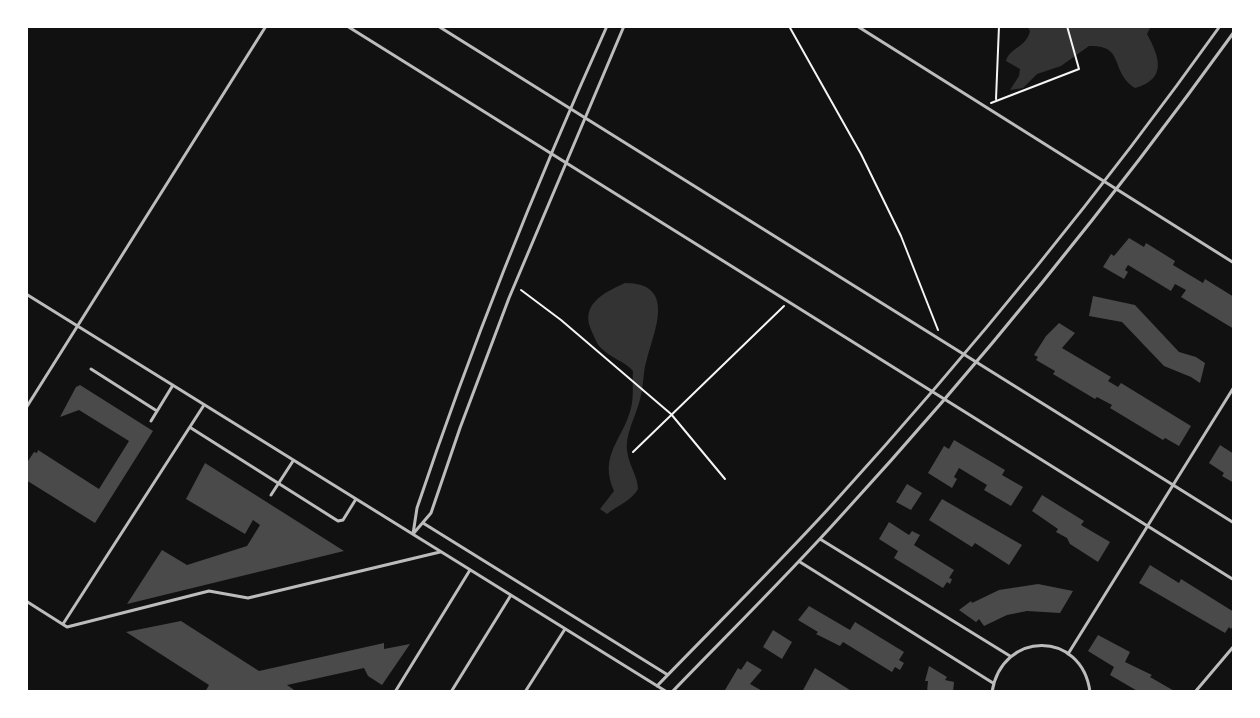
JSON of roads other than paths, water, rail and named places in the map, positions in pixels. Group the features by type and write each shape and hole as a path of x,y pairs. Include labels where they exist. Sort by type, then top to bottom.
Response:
{"lane":[{"path":"26,408 266,26"},
{"path":"347,26 1234,580"},
{"path":"438,26 1234,523"},
{"path":"413,534 417,508 446,422 552,154 607,26"},
{"path":"413,534 431,513 514,285 624,26"},
{"path":"857,26 1234,263"},
{"path":"657,686 828,509 933,392 1104,182 1220,26"},
{"path":"26,294 669,692 820,539 945,400 1117,189 1234,32"},
{"path":"91,369 157,411"},
{"path":"151,421 173,385"},
{"path":"1068,654 1234,387"},
{"path":"63,624 204,404"},
{"path":"190,427 338,521 343,520 356,499"},
{"path":"271,495 294,460"},
{"path":"423,523 668,675"},
{"path":"820,539 1010,656"},
{"path":"26,601 67,627 209,591 248,598 441,551"},
{"path":"799,561 993,683"},
{"path":"395,692 470,570"},
{"path":"451,692 511,595"},
{"path":"525,692 565,629"},
{"path":"992,692 997,673 1010,656 1022,649 1040,645 1058,648 1068,654 1085,672 1090,692"},
{"path":"1195,692 1234,646"}]}
